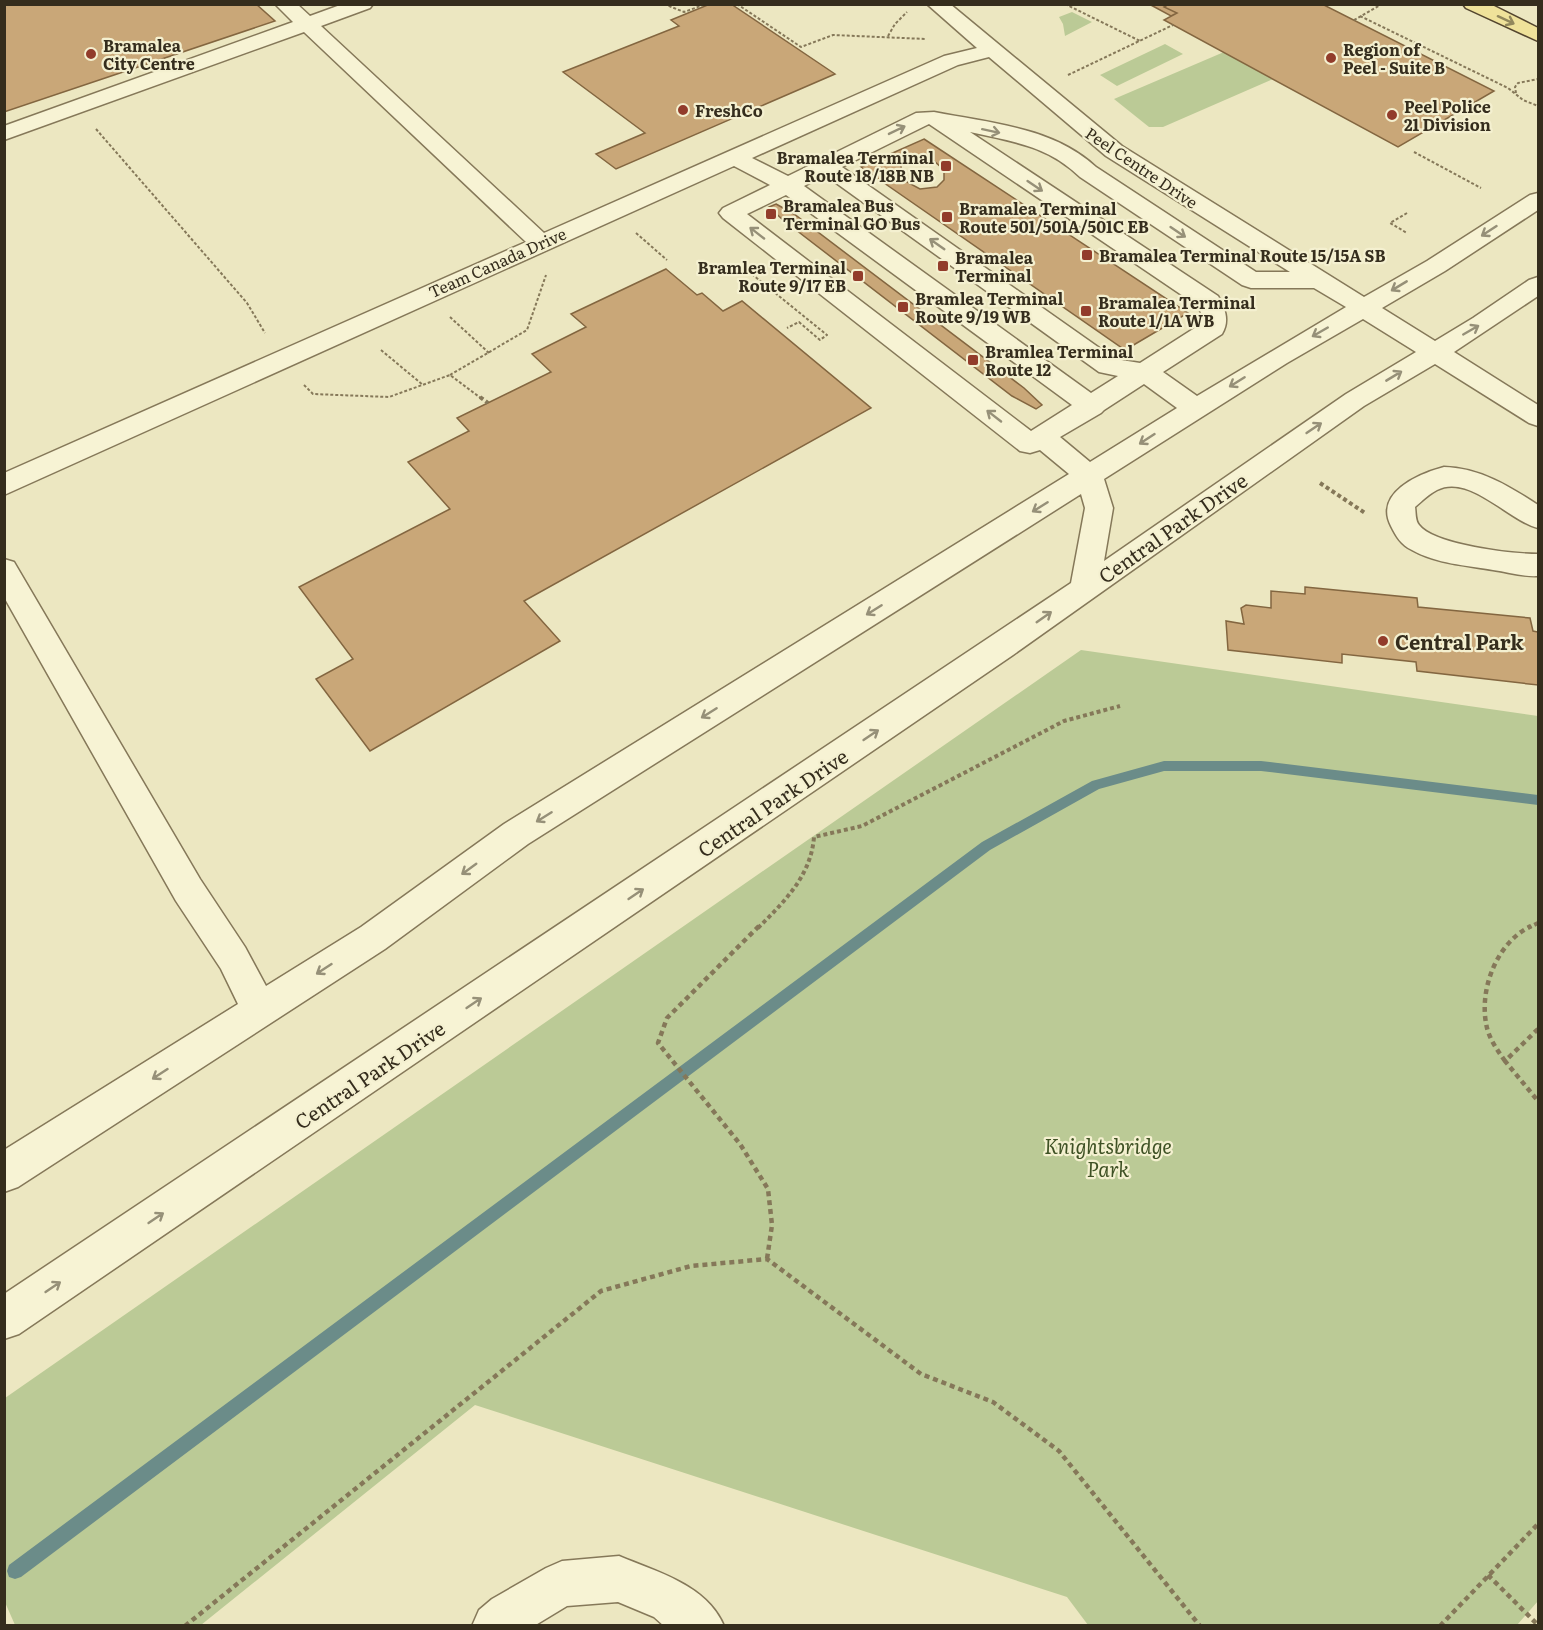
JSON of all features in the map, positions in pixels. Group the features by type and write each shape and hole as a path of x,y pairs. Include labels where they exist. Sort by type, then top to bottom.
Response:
{"main road":[{"path":"1473,4 1539,35"}],"street":[{"path":"285,4 551,238"},
{"path":"4,134 363,4"},
{"name":"Peel Centre Drive","path":"937,4 1114,151 1539,417"},
{"name":"Team Canada Drive","path":"4,485 951,60 993,50"},
{"path":"934,118 1209,302 1214,315 1213,328 1030,444 731,213 924,118 934,118 1041,141 1057,148 1088,172 1251,280 1319,280"},
{"path":"734,158 786,184 1092,406"},
{"path":"825,165 1108,366 1145,372 1196,408"},
{"path":"4,1173 373,938 516,834 1196,408 1436,266 1539,200"},
{"name":"Central Park Drive","path":"4,1319 781,796 1354,400 1482,324 1539,285"},
{"path":"1042,437 1089,476 1099,508 1085,588"},
{"path":"1539,518 1475,482 1449,477 1427,482 1401,504 1399,515 1404,527 1413,537 1443,552 1539,565"},
{"path":"4,570 188,890 233,958 260,1010"},
{"path":"495,1626 562,1584 619,1578 670,1601 701,1626"}],"path":[{"path":"664,4 684,12 705,4"},
{"path":"737,4 801,47 833,35 930,39"},
{"path":"1065,4 1140,41"},
{"path":"1354,20 1382,4"},
{"path":"888,36 895,24 908,12"},
{"path":"1360,16 1508,88 1518,96 1539,106"},
{"path":"1066,76 1173,25"},
{"path":"1518,96 1515,87 1518,83 1539,79"},
{"path":"93,126 247,303 267,335"},
{"path":"1414,152 1481,188"},
{"path":"1407,213 1390,223 1407,233"},
{"path":"299,380 313,394 389,397 450,375 527,330 551,238"},
{"path":"755,266 748,271 827,335 820,340 799,322 787,328"},
{"path":"426,294 489,353"},
{"path":"353,327 423,385"},
{"path":"450,375 488,403"},
{"path":"766,1259 772,1226 768,1188 740,1144 658,1043 667,1018 793,892 813,850 814,837 862,826 1064,721 1120,706"},
{"path":"1539,923 1521,932 1498,958 1486,993 1484,1009 1486,1026 1493,1044 1539,1101"},
{"path":"1504,1060 1539,1029"},
{"path":"185,1626 601,1291 691,1266 766,1259 921,1374 993,1402 1059,1451 1200,1626"},
{"path":"1440,1626 1539,1524"},
{"path":"1488,1575 1539,1625"}],"green space":[{"path":"1072,12 1092,22 1065,36 1059,17"},
{"path":"1165,44 1183,54 1117,86 1100,75"},
{"path":"1224,52 1273,79 1163,127 1149,127 1114,99"},
{"name":"Knightsbridge Park","path":"1081,650 1538,716 1538,1601 1517,1625 1088,1625 1067,1597 475,1405 201,1625 15,1625 4,1600 5,1398"}],"building":[{"name":"Bramalea City Centre","path":"4,4 256,4 275,21 4,112"},
{"name":"FreshCo","path":"710,4 731,4 835,74 616,169 596,154 645,133 563,72 679,26 671,20"},
{"path":"1149,4 1169,4 1164,7 1177,13 1171,16"},
{"name":"Region of Peel - Suite B","path":"1169,4 1322,4 1494,91 1398,147 1164,20 1177,13 1164,7"},
{"path":"924,139 1188,313 1125,350 861,167","holes":["918,156 933,160 944,170 944,180 937,187 920,189 905,181 901,173 901,164 907,158"]},
{"path":"776,204 794,214 1024,388 1042,405 1036,409 1012,396 783,220 769,207"},
{"path":"666,269 697,295 702,293 723,311 742,301 871,408 524,601 560,641 370,751 316,679 353,659 299,587 450,509 408,462 469,431 457,418 551,372 532,354 586,327 571,314"},
{"name":"Central Park","path":"1305,587 1417,598 1418,607 1530,618 1533,631 1538,632 1538,685 1417,671 1416,662 1342,654 1342,663 1228,650 1226,621 1244,624 1241,608 1246,605 1271,608 1271,591 1305,594"}],"waterway":[{"path":"15,1571 986,846 1096,785 1164,766 1261,766 1538,800"}],"place":[{"name":"Bramalea City Centre","path":"91,54"},
{"name":"Region of Peel - Suite B","path":"1331,58"},
{"name":"FreshCo","path":"683,110"},
{"name":"Peel Police 21 Division","path":"1392,115"},
{"name":"Bramalea Terminal Route 18/18B NB","path":"946,166"},
{"name":"Bramalea Bus Terminal GO Bus","path":"771,214"},
{"name":"Bramalea Terminal Route 501/501A/501C EB","path":"947,217"},
{"name":"Bramalea Terminal Route 15/15A SB","path":"1087,255"},
{"name":"Bramalea Terminal","path":"943,266"},
{"name":"Bramlea Terminal Route 9/17 EB","path":"858,276"},
{"name":"Bramlea Terminal Route 9/19 WB","path":"903,307"},
{"name":"Bramalea Terminal Route 1/1A WB","path":"1086,311"},
{"name":"Bramlea Terminal Route 12","path":"973,360"},
{"name":"Central Park","path":"1383,641"}]}
